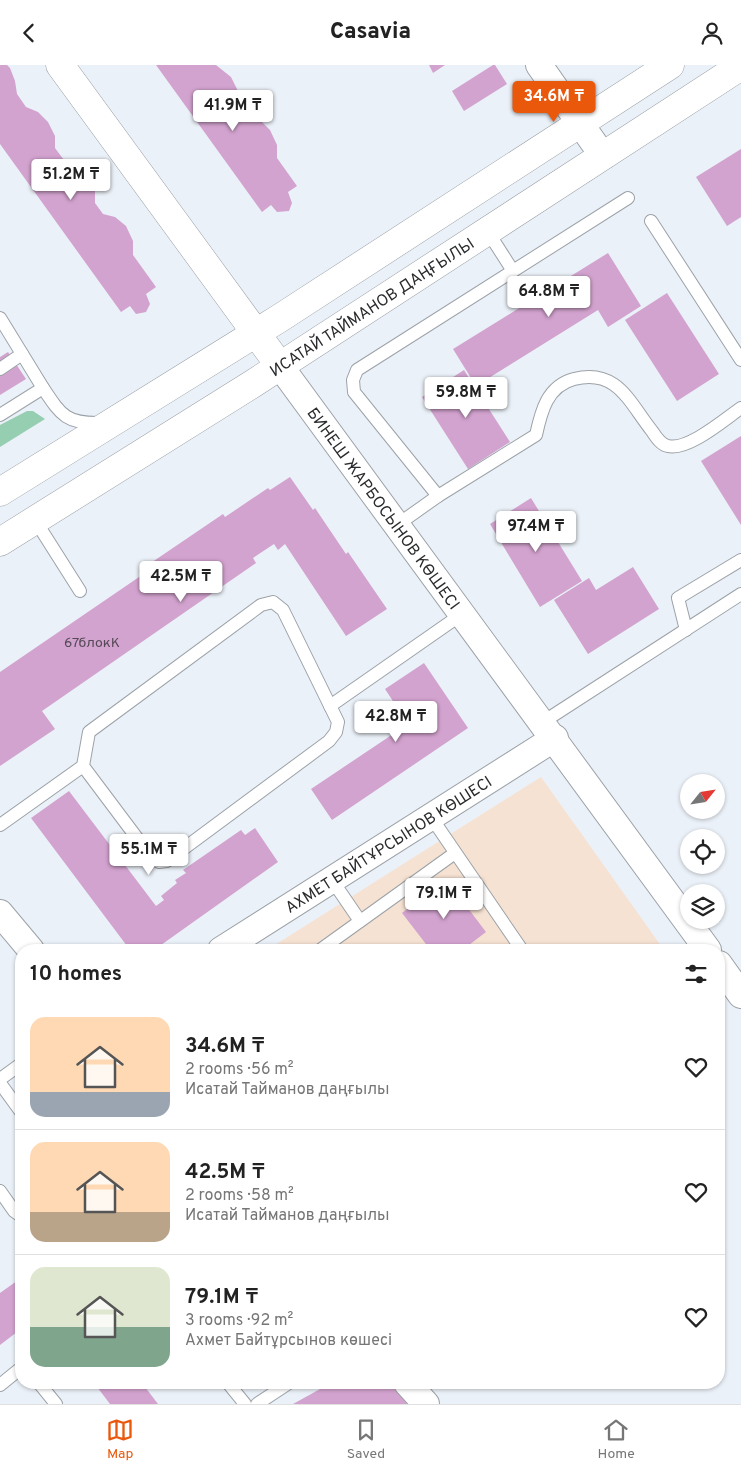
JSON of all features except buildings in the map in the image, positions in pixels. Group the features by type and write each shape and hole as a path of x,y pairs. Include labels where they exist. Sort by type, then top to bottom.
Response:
{"main road":[{"name":"БИНЕШ ЖАРБОСЫНОВ КӨШЕСІ","path":"60,65 280,366"},
{"path":"0,493 255,334 670,65"},
{"name":"ИСАТАЙ ТАЙМАНОВ ДАҢҒЫЛЫ","path":"0,542 280,366 741,66"}],"street":[{"path":"539,65 603,156"},
{"name":"БИНЕШ ЖАРБОСЫНОВ КӨШЕСІ","path":"280,366 549,730 704,944"},
{"name":"АХМЕТ БАЙТҰРСЫНОВ КӨШЕСІ","path":"231,944 431,817 549,730"},
{"path":"0,913 26,944"},
{"path":"725,972 741,995"},
{"path":"412,1389 426,1404"}],"lane":[{"path":"438,496 354,392 352,381 357,370 628,198"},
{"path":"651,221 741,360"},
{"path":"488,232 513,271"},
{"path":"0,318 59,413 71,421 86,423 113,422"},
{"path":"0,369 22,354"},
{"path":"397,525 438,496 536,435 546,398 569,380 590,375 616,383 658,440 668,447 687,445 741,408"},
{"path":"0,415 43,388"},
{"path":"35,520 80,591"},
{"path":"686,630 678,598 741,560"},
{"path":"549,730 686,630 741,594"},
{"path":"0,825 83,766 89,732 261,605 273,602 283,610 338,722 336,732 329,741 167,861 159,862 152,858 83,766"},
{"path":"330,706 462,614"},
{"path":"431,817 518,944"},
{"path":"328,944 455,853"},
{"path":"332,880 360,921"},
{"path":"0,1079 15,1068"},
{"path":"0,1083 15,1104"},
{"path":"0,1191 15,1212"},
{"path":"0,1385 15,1373"},
{"path":"44,1389 56,1404"},
{"path":"233,1389 245,1404"},
{"path":"257,1404 280,1389"}],"shaded area":[{"path":"541,777 660,944 277,944"}],"green space":[{"path":"27,411 33,411 45,419 0,447 0,425"}]}
